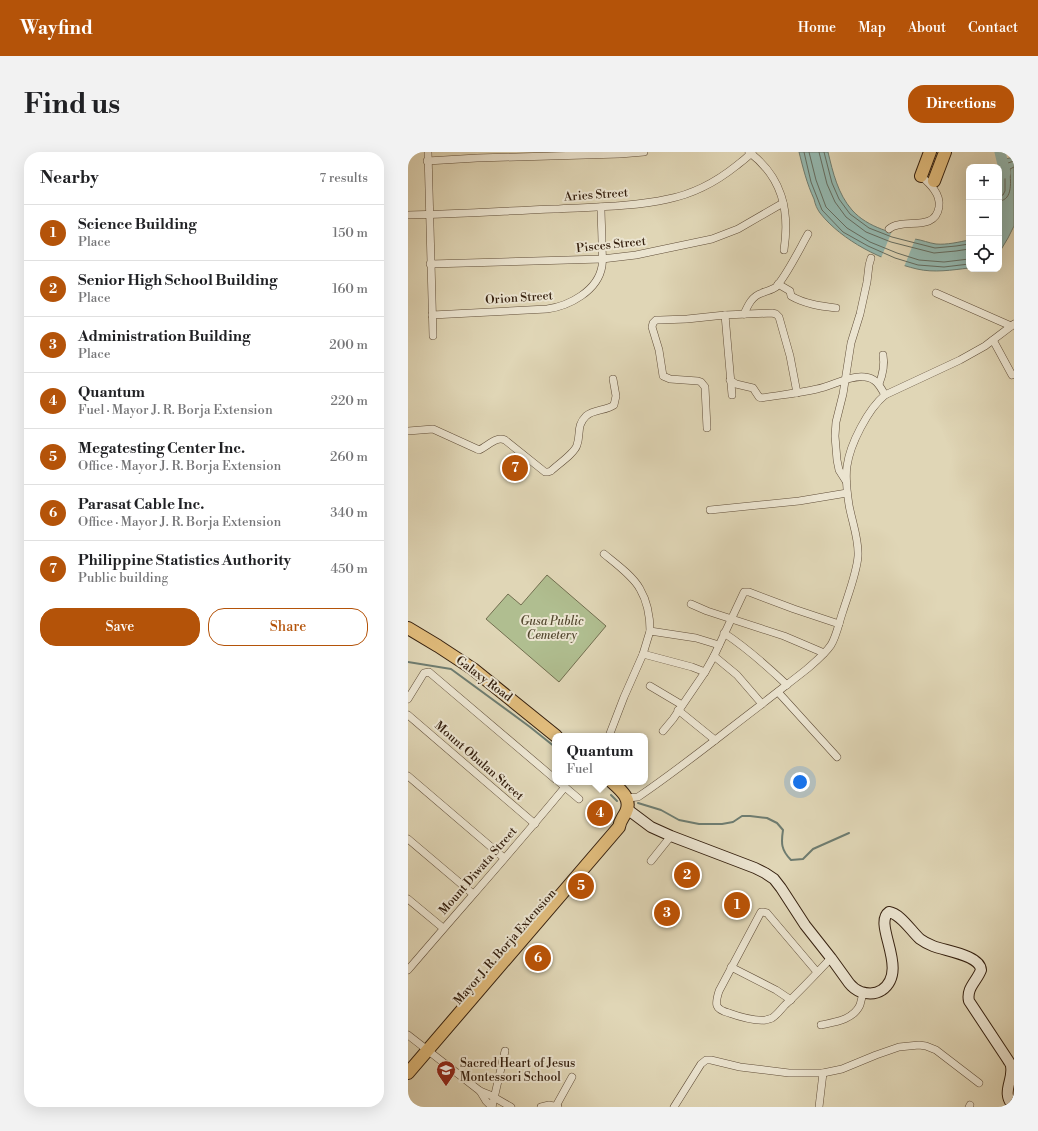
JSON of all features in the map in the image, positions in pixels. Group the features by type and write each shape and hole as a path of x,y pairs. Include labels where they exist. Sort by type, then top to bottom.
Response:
{"main road":[{"path":"921,176 930,152"},
{"path":"934,181 945,152"},
{"name":"Galaxy Road","path":"408,628 473,669 552,733"},
{"path":"615,785 622,791 627,804 651,827 765,873 774,879 805,925 852,986 863,993 874,993 881,991 891,979 892,964 884,923 885,916 889,912 895,914 926,944 974,959 980,965 981,970 969,990 969,1001 1011,1066 1008,1097 1014,1107"},
{"name":"Mayor J. R. Borja Extension","path":"408,1073 424,1048 535,918 614,822 620,820 627,804"},
{"name":"Mayor J. R. Borja Extension","path":"408,1060 424,1048"}],"street":[{"path":"428,152 432,336"},
{"path":"427,161 477,155 620,154 644,152"},
{"path":"750,152 767,168 777,185 783,203 786,223 784,250"},
{"name":"Aries Street","path":"408,215 601,207 669,199 708,185 725,175 750,152"},
{"path":"889,229 894,225 926,222 933,219 937,214 939,208 938,196 932,186 921,176"},
{"name":"Pisces Street","path":"430,264 602,259 636,255 712,239 738,229 783,203"},
{"name":"Orion Street","path":"432,315 547,309 556,308 575,300 592,285 600,272 602,259 601,207"},
{"path":"744,314 755,296 775,288 784,276 808,234"},
{"path":"846,481 839,470 835,450 836,422 843,394 851,343 860,314 871,258"},
{"path":"778,284 790,291 791,296 798,300 836,308"},
{"path":"936,293 1013,325"},
{"path":"707,428 705,387 703,384 698,381 670,379 664,376 659,350 652,328 653,323 656,320 744,314 776,314 779,317 790,356 797,393"},
{"path":"724,315 732,395"},
{"path":"627,804 788,685 817,661 831,646 855,572 858,556 858,544 847,493 846,481 847,464 861,427 875,404 885,395 960,360 993,340 1013,325"},
{"path":"993,340 1012,375"},
{"path":"879,384 883,376 883,355"},
{"path":"730,380 736,384 753,388 761,398 818,389 845,380 865,377 879,384 885,395"},
{"path":"408,431 434,429 479,450 501,438 545,472 548,472 551,471 577,446 579,428 586,417 591,412 614,405 616,396 613,379"},
{"path":"710,510 799,501 847,493"},
{"path":"604,554 622,569 640,588 648,609 650,620 650,631 643,654 610,733"},
{"path":"663,731 705,672 742,595 746,592 839,624"},
{"path":"691,604 707,611 784,636 824,654"},
{"path":"650,631 696,638 719,645"},
{"path":"724,633 752,653 788,685"},
{"path":"643,654 705,672"},
{"path":"714,656 737,675 762,704"},
{"path":"408,699 424,673 429,672 552,775"},
{"path":"650,686 680,708 715,740"},
{"path":"778,692 838,757"},
{"name":"Mount Obulan Street","path":"408,715 535,824"},
{"path":"408,776 504,858"},
{"name":"Mount Diwata Street","path":"409,966 535,824 561,785"},
{"path":"563,785 579,798"},
{"path":"650,861 671,836"},
{"path":"408,839 473,894"},
{"path":"408,899 443,928"},
{"path":"817,972 767,913 761,912 719,991 716,1006 725,1012 751,1019 766,1020 772,1018 831,958"},
{"path":"732,967 776,990 791,1000"},
{"path":"821,1025 845,1019 852,1014 860,1005 863,993"},
{"path":"408,1035 480,1092 511,1107"},
{"path":"674,1107 701,1064 706,1060 717,1061 740,1067 789,1073 823,1073 842,1069 891,1049 915,1045 926,1046 936,1050 979,1083"},
{"path":"492,1107 505,1051"},
{"path":"819,1107 823,1073"},
{"path":"540,1107 549,1105 557,1106 572,1077"},
{"path":"480,1092 492,1107"}],"green space":[{"name":"Gusa Public Cemetery","path":"547,575 606,626 559,682 486,619 508,594 521,605"}],"water":[{"path":"799,152 828,152 834,175 843,197 858,216 873,226 881,229 936,244 949,244 966,241 966,268 936,271 917,269 891,261 851,241 829,223 820,213 807,182"},
{"path":"1014,157 1014,226 1002,248 1002,164 1001,160"}],"pier":[{"path":"892,231 916,237 904,267 881,258"}],"waterway":[{"path":"1000,152 1005,173"},
{"path":"408,662 451,669 552,745"},
{"path":"599,785 602,788"},
{"path":"611,795 617,801"},
{"path":"638,803 661,810 679,820 699,824 722,824 733,822 742,816 767,818 777,823 783,830 782,846 785,853 791,860 803,859 813,849 849,833"}],"place":[{"name":"Philippine Statistics Authority","path":"515,468"},
{"name":"Quantum","path":"600,813"},
{"name":"Senior High School Building","path":"687,875"},
{"name":"Megatesting Center Inc.","path":"581,886"},
{"name":"Science Building","path":"737,905"},
{"name":"Administration Building","path":"667,913"},
{"name":"Parasat Cable Inc.","path":"538,958"},
{"name":"Sacred Heart of Jesus Montessori School","path":"446,1087"}]}
